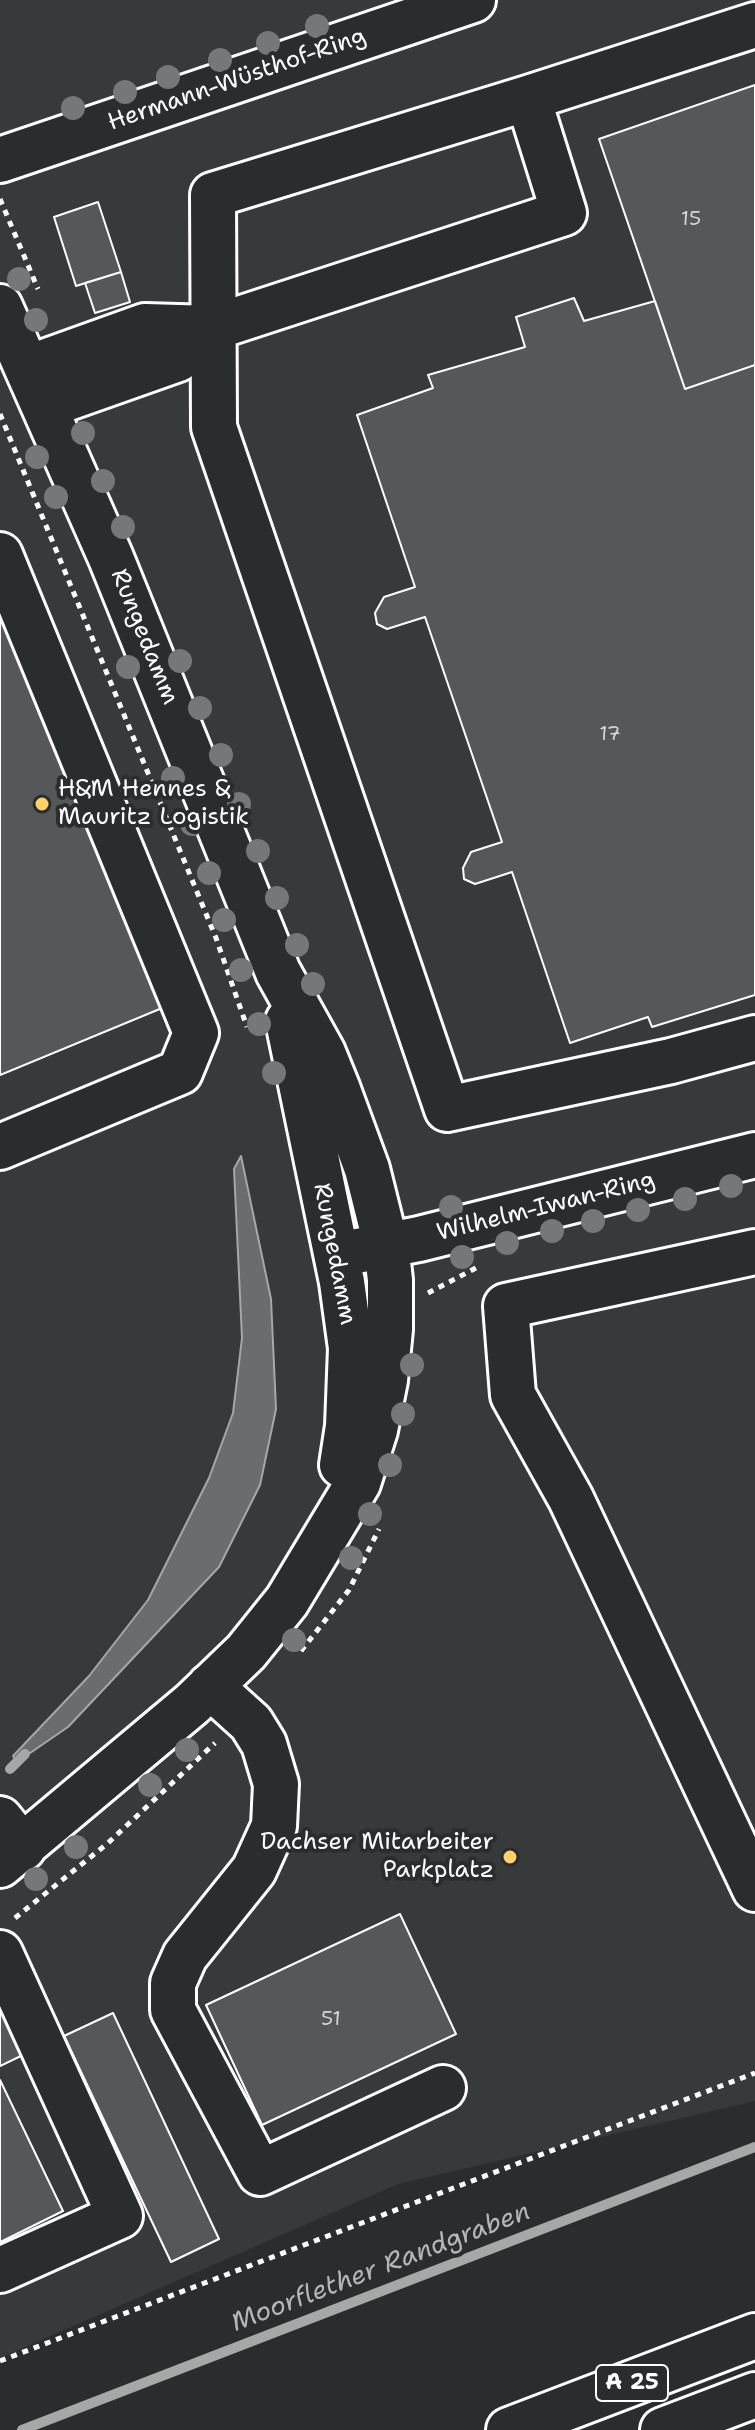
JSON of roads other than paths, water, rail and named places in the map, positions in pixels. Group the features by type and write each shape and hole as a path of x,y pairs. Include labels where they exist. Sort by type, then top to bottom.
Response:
{"main road":[{"name":"Hermann-Wüsthof-Ring","path":"0,160 473,0"},
{"path":"755,25 213,195 212,328 214,427 447,1109 671,1061 755,1038"},
{"path":"37,387 145,326 212,328 564,213 528,98"},
{"name":"Rungedamm","path":"0,307 111,558 278,972 323,1053 367,1169 402,1242 390,1280 390,1329 385,1380 375,1430 358,1483 287,1601 267,1629 150,1741 8,1844"},
{"path":"0,555 196,1033 180,1072 0,1147"},
{"name":"Rungedamm","path":"278,972 337,1256 351,1348 348,1426 340,1478 325,1537"},
{"name":"Wilhelm-Iwan-Ring","path":"337,1256 755,1155"},
{"path":"755,1252 506,1306 513,1395 571,1499 755,1889"},
{"path":"210,1686 251,1723 264,1744 276,1784 274,1826 254,1870 185,1956 173,1983 173,2010 260,2173 443,2088"},
{"path":"0,2270 120,2216 6,1936"},
{"name":"A 25","path":"509,2430 755,2336"},
{"name":"A 25","path":"663,2430 755,2395"}],"waterway":[{"path":"10,1769 25,1754"},
{"name":"Moorflether Randgraben","path":"22,2430 755,2147"}],"place":[{"name":"H&M Hennes & Mauritz Logistik","path":"42,804"},
{"name":"Dachser Mitarbeiter Parkplatz","path":"510,1857"}]}
